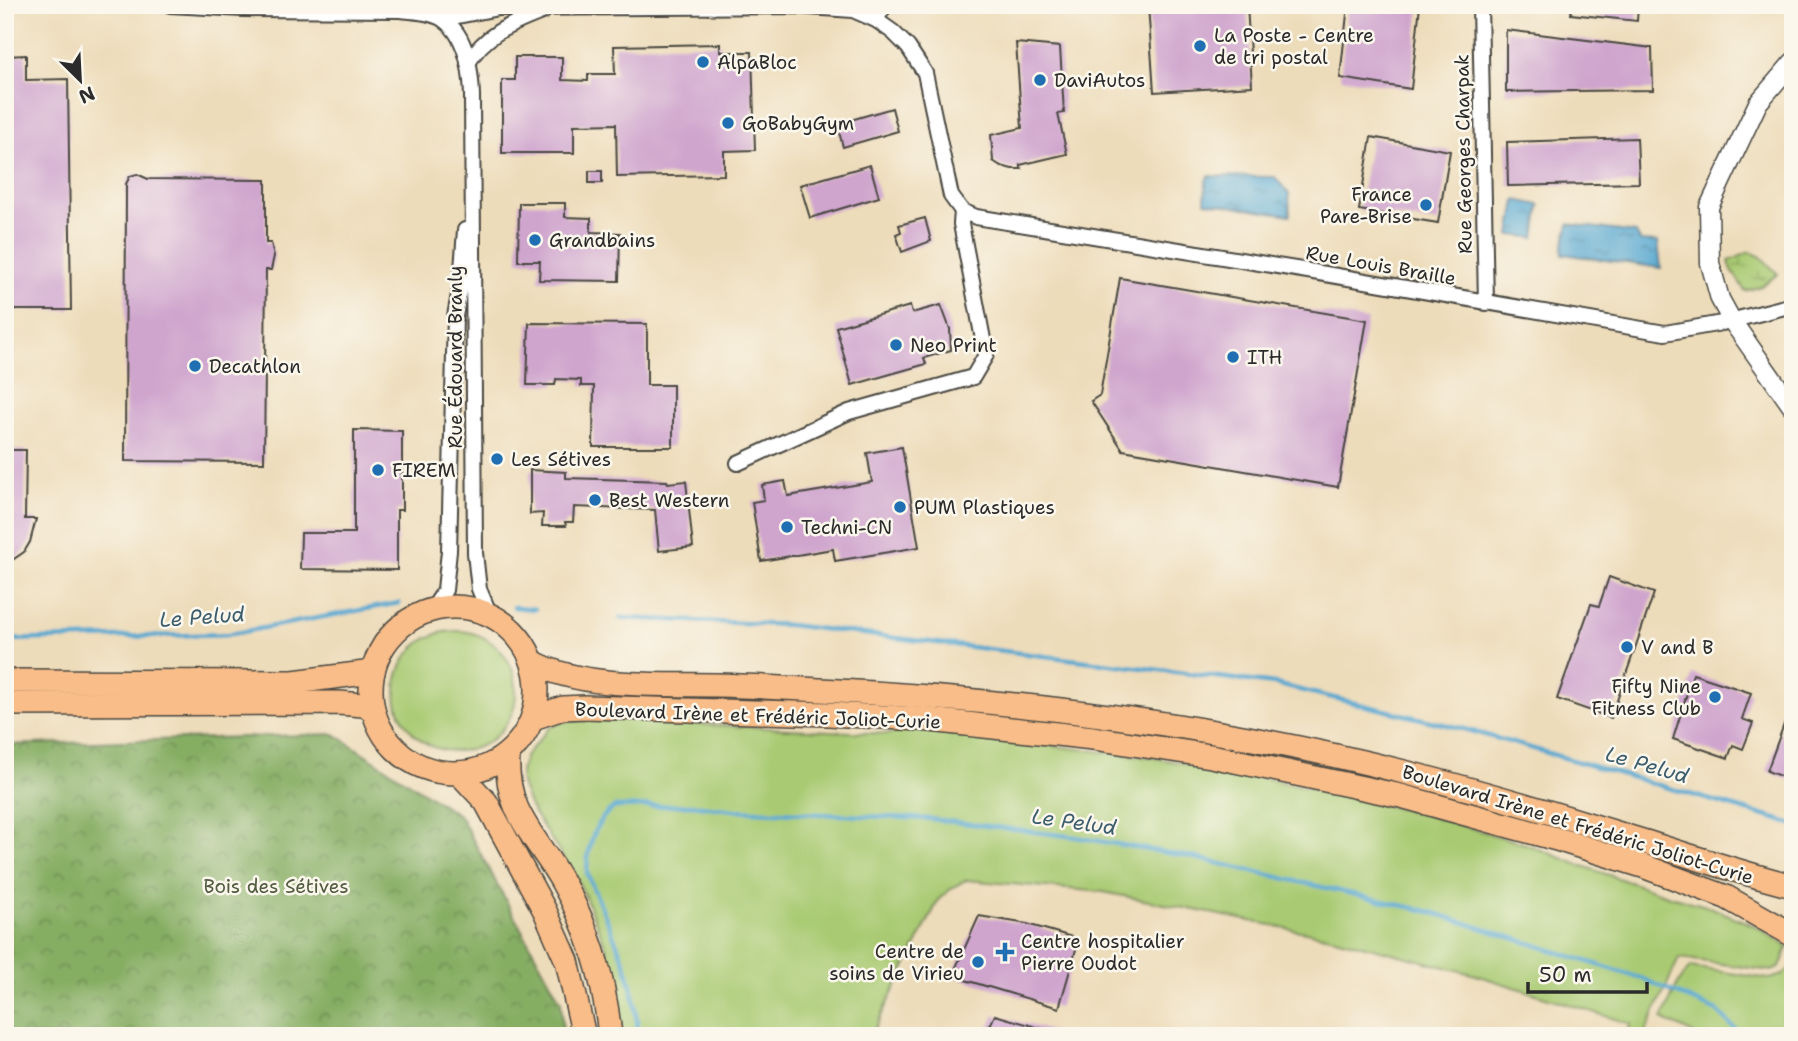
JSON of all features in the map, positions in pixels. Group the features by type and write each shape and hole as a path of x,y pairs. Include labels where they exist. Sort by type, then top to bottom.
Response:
{"main road":[{"path":"461,608 490,615 516,635 533,662 537,690 533,718 523,738 508,754 477,771 436,772 414,763 396,749 381,731 373,709 373,672 388,639 416,617 432,610 461,608"},
{"name":"Boulevard Irène et Frédéric Joliot-Curie","path":"533,662 545,669 579,678 643,684 919,694 1093,712 1216,733 1419,776 1577,820 1734,872 1793,886"},
{"path":"5,681 293,682 373,672"},
{"path":"5,704 339,703 363,705 373,709"},
{"name":"Boulevard Irène et Frédéric Joliot-Curie","path":"533,718 563,708 585,707 920,719 1093,738 1211,756 1401,796 1560,840 1643,866 1726,897 1793,934"},
{"path":"508,754 509,791 518,813 564,884 589,940 608,1015 610,1036"},
{"path":"459,773 486,802 545,911 567,961 584,1036"}],"street":[{"path":"170,5 243,9 401,10 443,19 498,8 824,6 853,10 876,20 893,32 908,47 925,73 951,196 962,211 961,224 986,355 973,377 849,412 738,463"},
{"path":"876,20 885,5"},
{"name":"Rue Georges Charpak","path":"1480,5 1486,303"},
{"path":"468,63 476,49 510,24 555,7"},
{"name":"Rue Édouard Branly","path":"443,19 455,31 464,46 472,96 475,552 479,589 490,615"},
{"path":"1793,62 1758,103 1709,207 1710,263 1720,299 1732,321 1793,408"},
{"name":"Rue Édouard Branly","path":"432,610 445,590 449,551 455,316 463,259 472,96"},
{"name":"Rue Louis Braille","path":"962,211 990,221 1308,271 1665,333 1732,321 1793,304"}],"green space":[{"path":"1750,252 1760,256 1778,274 1761,286 1745,291 1729,261"},
{"path":"456,631 479,636 498,649 511,668 516,691 511,714 498,733 479,746 456,751 433,746 414,733 401,714 396,691 401,668 414,649 433,636"},
{"path":"627,719 889,734 912,730 937,732 1155,758 1269,779 1414,812 1529,845 1670,896 1710,907 1755,926 1788,947 1781,964 1772,971 1679,958 1644,1036 1626,1036 1631,1024 1476,975 1331,937 1103,892 966,880 939,899 871,1036 623,1036 606,947 579,882 530,807 521,784 520,771 526,755 549,728 565,721"},
{"name":"Bois des Sétives","path":"334,734 460,816 561,1002 563,1036 5,1036 5,745"},
{"path":"1793,966 1793,1036 1698,1036 1662,1019 1677,985 1690,967 1770,979 1782,975"}],"water":[{"path":"1209,176 1275,177 1289,194 1290,215 1205,202 1206,181"},
{"path":"1516,200 1540,205 1535,238 1510,235"},
{"path":"1569,224 1636,233 1640,241 1658,242 1661,268 1563,254"}],"building":[{"name":"La Poste - Centre de tri postal","path":"1148,5 1247,5 1252,86 1154,92"},
{"path":"1348,5 1420,5 1411,89 1340,78"},
{"path":"1572,5 1638,5 1637,21 1571,14"},
{"path":"1506,30 1652,48 1653,90 1506,92"},
{"name":"DaviAutos","path":"1016,43 1060,47 1064,113 1058,114 1067,154 1020,165 1022,169 1001,166 993,161 991,135 1022,128"},
{"path":"720,44 720,52 752,52 755,150 724,151 724,175 617,177 616,124 574,125 574,153 502,153 502,80 515,80 515,57 562,57 562,80 588,81 588,74 615,74 614,46"},
{"path":"26,55 26,80 68,79 71,310 5,310 5,234 8,234 5,56"},
{"path":"892,108 898,131 843,147 837,124"},
{"path":"1371,137 1450,151 1438,223 1359,210"},
{"path":"1637,138 1639,183 1508,186 1507,142"},
{"path":"870,165 879,197 810,218 800,185"},
{"path":"589,171 602,171 602,183 589,183"},
{"name":"Decathlon","path":"137,174 148,179 266,180 266,243 271,243 274,256 271,270 266,270 264,462 125,461 126,184 130,176"},
{"path":"519,203 565,203 565,217 591,218 591,232 620,233 619,281 539,280 540,261 518,261"},
{"path":"925,218 931,241 902,252 896,234 901,232 899,225"},
{"name":"ITH","path":"1120,278 1367,320 1338,487 1123,450 1091,401 1100,395"},
{"name":"Neo Print","path":"941,305 950,329 951,350 924,358 926,364 852,385 836,327 910,306 912,313"},
{"path":"529,323 647,324 647,385 673,385 673,447 593,447 594,386 581,386 581,380 556,379 555,385 527,385"},
{"name":"FIREM","path":"354,430 402,431 402,510 397,510 397,570 300,569 301,533 354,533"},
{"path":"902,447 919,547 835,561 833,549 761,561 752,502 764,500 762,485 785,481 788,496 872,482 867,453"},
{"path":"5,450 26,450 25,519 36,519 30,542 24,552 5,565"},
{"path":"530,470 566,472 566,478 668,483 686,481 693,547 659,551 655,510 574,507 573,522 565,522 566,526 542,526 543,513 530,514"},
{"path":"1609,577 1654,593 1611,718 1557,699 1591,604 1599,606"},
{"path":"1693,674 1751,693 1742,719 1753,723 1743,749 1733,745 1728,758 1673,739"},
{"path":"1793,705 1793,781 1767,771"},
{"name":"Centre de soins de Virieu","path":"979,916 1027,924 1079,939 1059,1008 952,976"},
{"path":"995,1015 1054,1032 1053,1036 985,1036"}],"waterway":[{"name":"Le Pelud","path":"5,640 231,634 399,603"},
{"path":"514,607 535,609"},
{"name":"Le Pelud","path":"620,618 789,625 1275,684 1468,730 1793,824"},
{"name":"Le Pelud","path":"639,1036 633,993 625,963 587,873 590,845 602,819 615,807 692,805 734,810 931,819 1076,837 1191,857 1431,912 1643,979 1717,1011 1742,1036"}],"place":[{"name":"La Poste - Centre de tri postal","path":"1200,46"},
{"name":"AlpaBloc","path":"703,62"},
{"name":"DaviAutos","path":"1040,80"},
{"name":"GoBabyGym","path":"728,123"},
{"name":"France Pare-Brise","path":"1426,205"},
{"name":"Grandbains","path":"535,240"},
{"name":"Neo Print","path":"896,345"},
{"name":"ITH","path":"1233,357"},
{"name":"Decathlon","path":"195,366"},
{"name":"Les Sétives","path":"497,459"},
{"name":"FIREM","path":"378,470"},
{"name":"Best Western","path":"595,500"},
{"name":"PUM Plastiques","path":"900,507"},
{"name":"Techni-CN","path":"787,527"},
{"name":"V and B","path":"1627,647"},
{"name":"Fifty Nine Fitness Club","path":"1715,697"},
{"name":"Centre hospitalier Pierre Oudot","path":"1005,952"},
{"name":"Centre de soins de Virieu","path":"978,962"}]}
